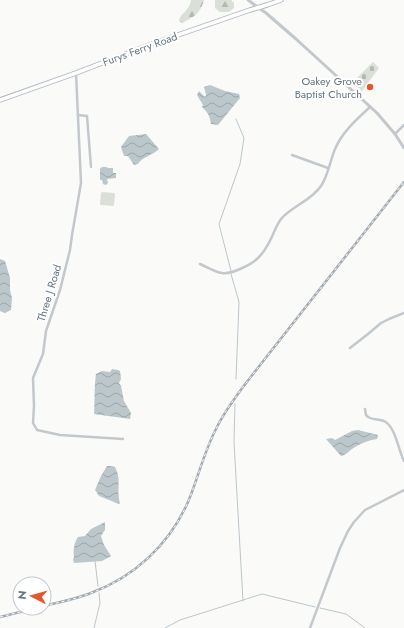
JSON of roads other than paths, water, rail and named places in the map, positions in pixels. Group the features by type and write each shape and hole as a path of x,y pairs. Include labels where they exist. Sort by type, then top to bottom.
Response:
{"main road":[{"name":"Furys Ferry Road","path":"0,100 149,45 281,0"}],"street":[{"path":"248,0 296,39 370,107 395,134 404,148"},
{"name":"Three J Road","path":"76,73 81,183 70,250 60,290 46,331 43,354 33,378 33,423 37,430 60,435 122,439"},
{"path":"200,264 219,272 228,273 239,270 258,259 267,247 280,220 287,212 312,197 322,185 340,140 353,123 370,107"},
{"path":"78,115 87,116 91,167"},
{"path":"395,134 404,125"},
{"path":"292,155 328,168"},
{"path":"350,348 381,323 389,318 404,313"},
{"path":"365,409 368,417 383,421 387,424 394,435 404,461"},
{"path":"310,628 340,548 348,531 366,510 404,490"}],"water":[{"path":"210,85 225,91 239,94 240,98 218,125 211,124 210,119 202,107 203,105 197,95 199,91 205,97 204,87"},
{"path":"146,134 159,149 138,164 134,165 128,156 124,156 121,147 129,136"},
{"path":"102,167 113,168 113,173 116,173 116,178 107,179 108,183 106,185 103,184 102,180 100,180 100,169"},
{"path":"0,259 5,261 10,278 12,298 11,310 5,313 0,311"},
{"path":"112,369 120,371 121,379 119,383 124,401 131,413 130,419 94,414 96,374 102,371 110,372"},
{"path":"358,430 378,435 377,439 361,444 341,456 326,439 332,438 335,440 352,431"},
{"path":"107,466 115,467 117,472 119,481 119,504 99,496 95,490"},
{"path":"105,522 105,530 101,536 104,545 111,556 102,561 74,563 74,547 78,537 85,536 91,529"}],"waterway":[{"path":"231,271 219,224 240,164 244,138 236,119"},
{"path":"231,274 239,302 236,379"},
{"path":"235,404 234,442 243,601"},
{"path":"95,561 98,586"},
{"path":"94,628 100,603 99,593"},
{"path":"165,628 180,620 262,594 315,607"},
{"path":"320,608 346,614 365,628"}],"railway":[{"path":"52,604 91,593 122,578 136,569 148,558 171,532 188,502 212,438 230,405 404,182"},
{"path":"0,617 12,614"}],"place":[{"name":"Oakey Grove Baptist Church","path":"370,87"}]}
